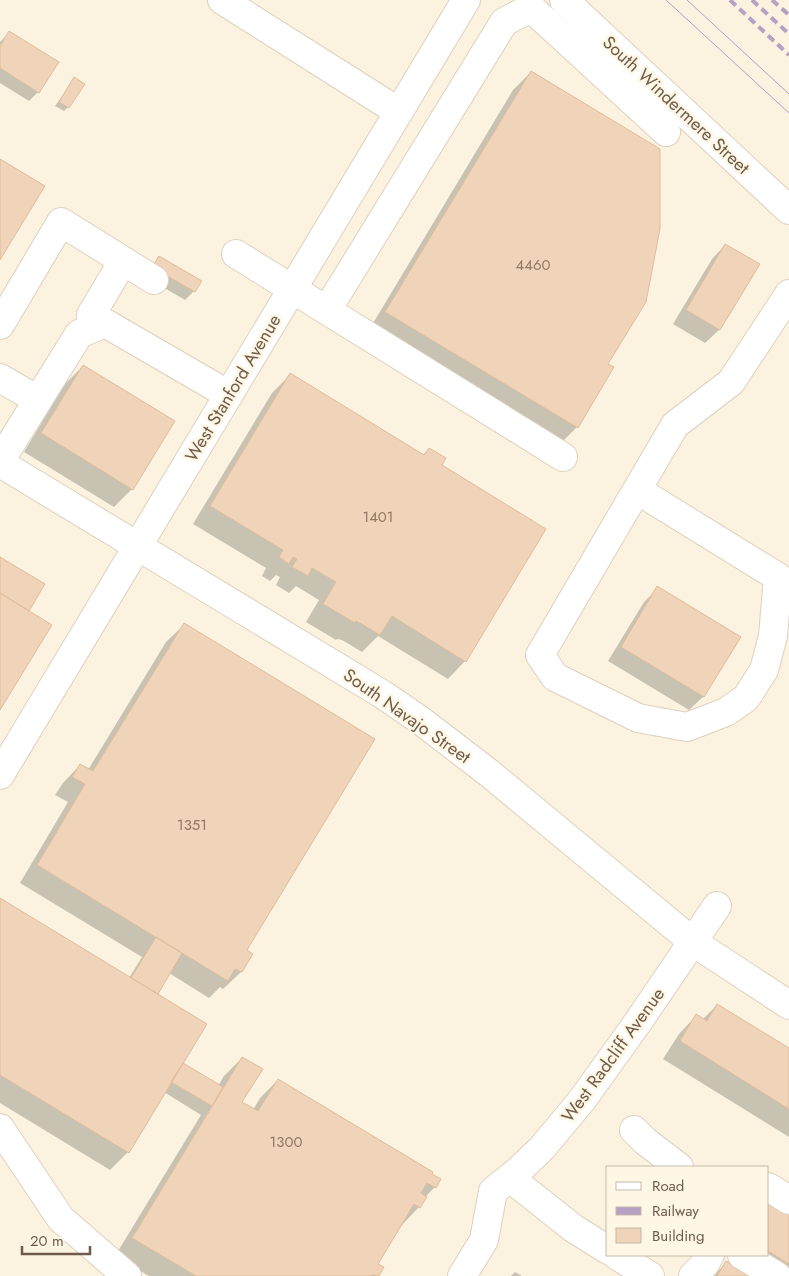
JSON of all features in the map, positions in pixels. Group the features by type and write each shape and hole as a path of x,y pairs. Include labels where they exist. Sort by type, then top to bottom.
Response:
{"street":[{"path":"222,0 399,112"},
{"name":"West Stanford Avenue","path":"0,774 466,0"},
{"name":"South Windermere Street","path":"564,0 789,210"},
{"path":"327,310 504,22 531,8 666,132"},
{"path":"0,325 61,222 154,280"},
{"path":"236,254 563,457"},
{"path":"91,329 91,315 123,261"},
{"path":"637,490 778,576 773,636 764,670 746,698 726,712 687,727 638,718 556,678 540,655 675,425 731,382 789,294"},
{"path":"0,462 79,334 104,322 229,395"},
{"path":"0,378 38,400"},
{"name":"South Navajo Street","path":"0,462 382,694 420,720 489,773 693,942 789,1005"},
{"name":"West Radcliff Avenue","path":"501,1184 542,1148 582,1100 717,906"},
{"path":"0,1128 61,1218 127,1276"},
{"path":"634,1130 678,1166"},
{"path":"462,1276 484,1240 501,1184 606,1249"},
{"path":"769,1188 789,1200"},
{"path":"618,1256 650,1276"},
{"path":"693,1276 705,1264 709,1256"},
{"path":"744,1256 777,1276"}],"building":[{"path":"9,31 59,62 39,93 0,68 0,46"},
{"path":"531,71 660,149 660,229 646,302 608,364 614,367 578,428 385,312"},
{"path":"74,77 85,84 69,108 59,102"},
{"path":"0,159 45,186 0,260"},
{"path":"725,244 760,264 720,330 686,310"},
{"path":"159,256 202,281 195,292 152,267"},
{"path":"83,365 175,421 133,490 41,433"},
{"path":"290,373 424,455 429,448 446,458 442,465 546,529 466,662 392,616 380,635 323,604 336,582 312,568 308,576 292,567 297,559 293,557 289,564 279,557 283,550 210,506"},
{"path":"0,557 45,584 29,611 0,593"},
{"path":"657,586 741,637 704,697 621,647"},
{"path":"0,593 52,625 0,710"},
{"path":"184,623 375,739 247,950 253,954 242,972 235,969 228,981 37,865 85,784 72,777 80,764 93,771"},
{"path":"0,898 207,1024 129,1153 0,1075"},
{"path":"156,937 182,953 158,994 131,978"},
{"path":"717,1004 789,1048 789,1109 680,1041 696,1014 707,1021"},
{"path":"242,1057 263,1069 242,1102 258,1111 278,1079 433,1172 432,1174 441,1179 436,1188 427,1183 421,1193 427,1197 420,1208 414,1204 378,1264 384,1267 379,1276 196,1276 132,1238"},
{"path":"183,1063 223,1087 212,1106 171,1082"},
{"path":"769,1203 789,1215 789,1264 769,1252"},
{"path":"726,1261 750,1276 717,1276"}],"tram line":[{"path":"666,0 789,113"},
{"path":"687,0 789,94"}],"railway":[{"path":"730,0 789,55"},
{"path":"752,0 789,34"},
{"path":"772,0 789,15"}]}
